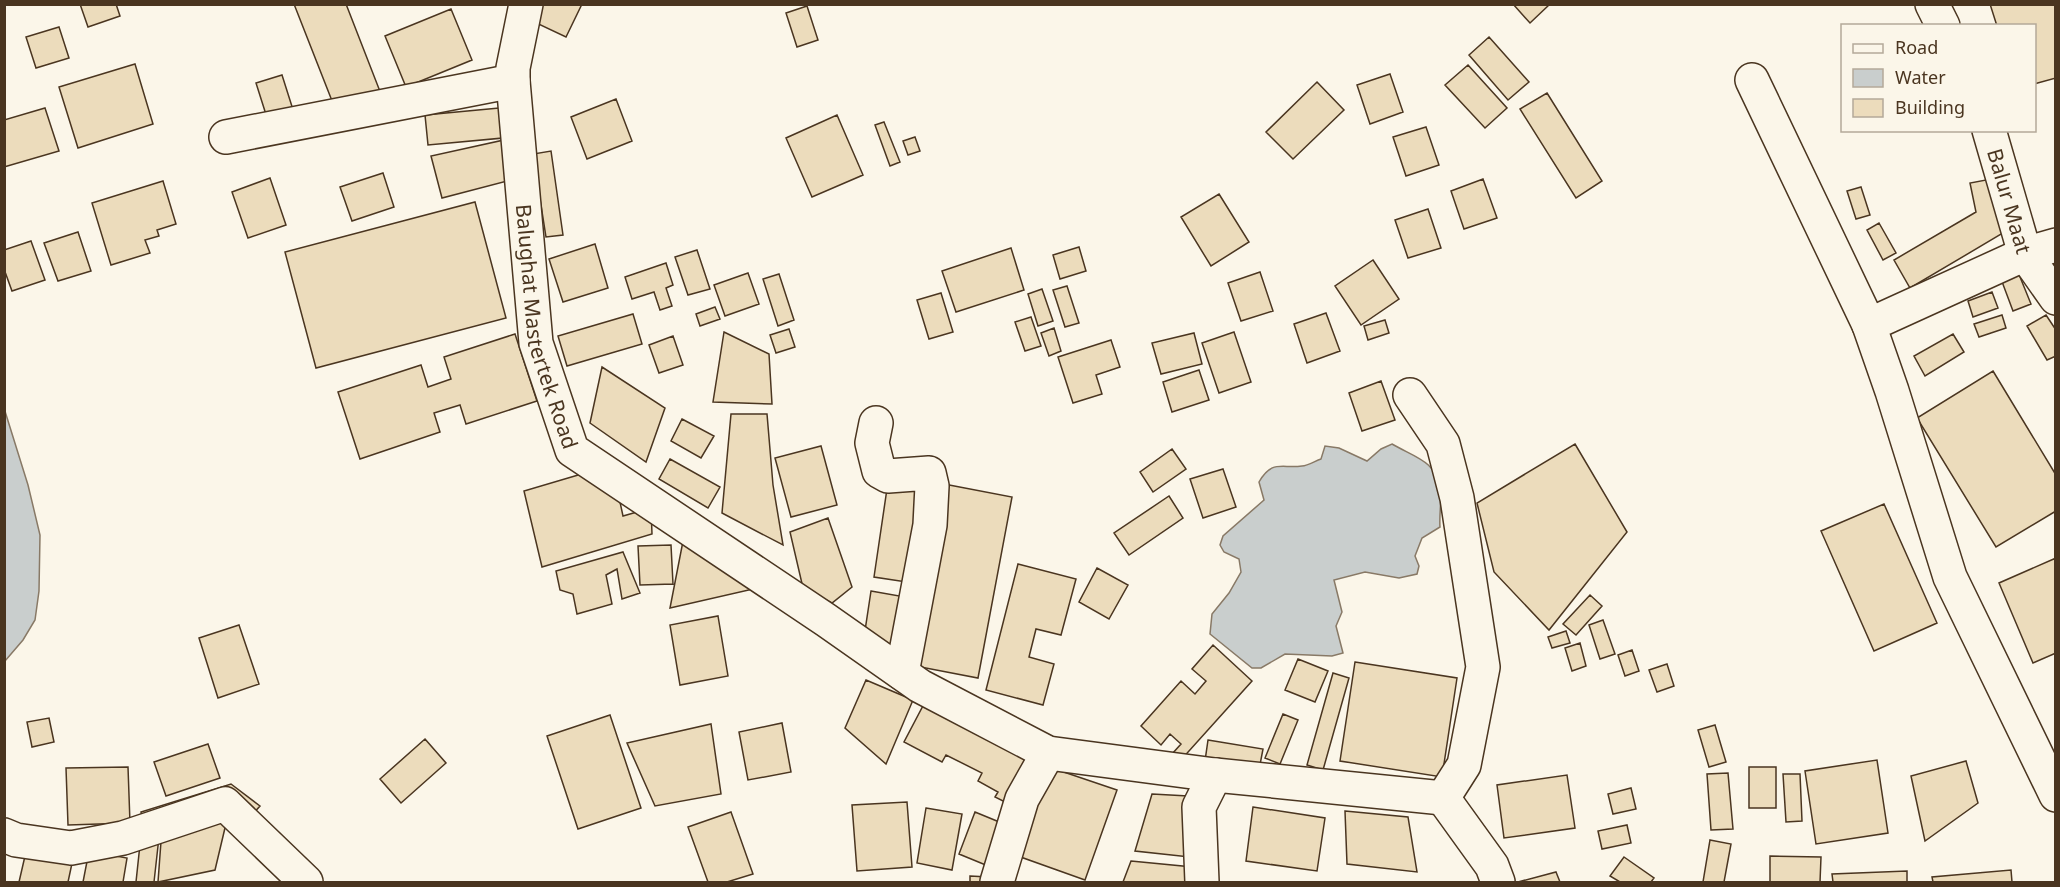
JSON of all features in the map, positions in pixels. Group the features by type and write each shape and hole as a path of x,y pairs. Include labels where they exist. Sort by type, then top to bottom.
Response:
{"street":[{"name":"Balughat Mastertek Road","path":"526,4 513,68 513,81 536,343 572,450 826,620 920,686 1048,753"},
{"path":"1932,4 1942,24"},
{"path":"1752,80 1869,325 1950,577 2055,795"},
{"path":"226,137 513,81"},
{"name":"Balur Maat","path":"1990,132 2040,249 2055,298"},
{"path":"1869,325 2040,249"},
{"path":"1410,394 1443,444 1457,498 1483,667 1464,765 1443,798"},
{"path":"876,423 872,443 879,471 888,476 929,473 932,486 930,525 902,673"},
{"path":"997,882 1022,799 1048,753 1215,775 1443,798 1492,866 1498,882"},
{"path":"1202,882 1199,807 1215,775"},
{"path":"4,835 16,840 71,848 123,838 225,804 306,882"}],"water":[{"path":"4,408 28,485 40,535 39,591 35,620 23,640 5,661"},
{"path":"1392,444 1429,466 1438,480 1440,489 1440,527 1422,538 1415,556 1419,566 1417,574 1399,578 1365,572 1334,580 1342,612 1336,626 1343,653 1332,656 1285,654 1261,668 1252,668 1210,634 1212,614 1229,593 1241,572 1239,559 1224,552 1220,545 1223,536 1264,500 1259,482 1268,470 1278,466 1302,466 1321,459 1325,446 1339,448 1367,461 1381,449"}],"building":[{"path":"80,4 116,4 120,16 88,27"},
{"path":"294,4 346,4 381,94 336,111"},
{"path":"540,4 582,4 566,37 532,21"},
{"path":"1513,4 1550,4 1530,23"},
{"path":"1990,4 2056,4 2056,78 2036,83 2036,24 1996,24"},
{"path":"807,6 818,40 797,47 786,13"},
{"path":"451,9 472,60 406,87 385,36"},
{"path":"59,27 69,58 36,68 26,37"},
{"path":"1489,37 1529,82 1508,100 1469,55"},
{"path":"135,64 153,124 78,148 59,87"},
{"path":"1468,65 1507,108 1485,128 1445,85"},
{"path":"1390,74 1403,112 1370,124 1357,85"},
{"path":"282,75 295,116 269,124 256,83"},
{"path":"1317,82 1344,110 1293,159 1266,132"},
{"path":"1547,93 1602,181 1576,198 1520,109"},
{"path":"616,99 632,141 587,159 571,117"},
{"path":"511,107 514,137 428,145 425,115"},
{"path":"45,108 59,151 4,167 4,120"},
{"path":"837,115 863,175 812,197 786,138"},
{"path":"884,122 900,162 890,166 875,125"},
{"path":"1426,127 1439,165 1406,176 1393,137"},
{"path":"915,137 920,151 908,155 903,141"},
{"path":"504,140 515,179 442,198 431,156"},
{"path":"551,151 563,235 546,237 533,154"},
{"path":"383,173 394,207 352,221 340,187"},
{"path":"270,178 286,225 248,238 232,192"},
{"path":"1483,179 1497,218 1464,229 1451,191"},
{"path":"1991,179 2003,233 1910,288 1894,260 1976,212 1970,183"},
{"path":"163,181 176,224 157,230 159,236 145,240 150,253 111,265 92,203"},
{"path":"1861,187 1870,215 1856,219 1847,191"},
{"path":"1219,194 1249,242 1211,266 1181,217"},
{"path":"475,202 506,318 316,368 285,252"},
{"path":"1428,209 1441,248 1408,258 1395,220"},
{"path":"1879,223 1896,253 1883,260 1867,230"},
{"path":"78,232 91,271 58,281 44,243"},
{"path":"31,241 45,280 12,291 4,269 4,250"},
{"path":"595,244 608,288 563,302 549,259"},
{"path":"1079,247 1086,271 1060,279 1053,255"},
{"path":"1011,248 1024,290 956,312 942,271"},
{"path":"697,250 710,289 688,295 675,257"},
{"path":"1373,260 1399,299 1361,325 1335,286"},
{"path":"666,263 673,285 666,288 672,306 660,310 654,292 632,299 625,277"},
{"path":"1260,272 1273,311 1241,321 1228,283"},
{"path":"2018,272 2031,304 2013,311 2001,279"},
{"path":"748,273 759,304 725,316 714,285"},
{"path":"779,274 794,320 778,326 763,279"},
{"path":"1067,286 1079,323 1065,327 1053,290"},
{"path":"1042,289 1053,321 1038,326 1028,294"},
{"path":"1992,292 1998,308 1973,317 1968,301"},
{"path":"941,293 953,332 929,339 917,300"},
{"path":"715,307 720,319 700,326 696,314"},
{"path":"1326,313 1340,351 1307,363 1294,324"},
{"path":"633,314 642,344 567,366 558,336"},
{"path":"2002,315 2006,328 1979,337 1974,324"},
{"path":"2046,315 2056,330 2056,356 2047,360 2027,326"},
{"path":"1031,317 1041,346 1025,351 1015,322"},
{"path":"1385,320 1389,333 1368,340 1364,326"},
{"path":"1054,328 1061,351 1049,356 1041,333"},
{"path":"789,329 795,347 776,353 770,335"},
{"path":"724,332 769,354 772,404 713,402"},
{"path":"1234,332 1251,382 1219,393 1202,343"},
{"path":"1194,333 1202,364 1161,374 1152,343"},
{"path":"515,334 537,401 466,424 460,405 434,413 440,432 360,459 338,392 421,365 428,387 451,379 444,357"},
{"path":"1953,334 1964,352 1925,376 1914,356"},
{"path":"673,336 683,365 659,373 649,345"},
{"path":"1111,340 1120,367 1096,375 1102,394 1073,403 1058,357"},
{"path":"602,367 665,408 646,462 590,423"},
{"path":"1199,370 1209,400 1172,412 1163,382"},
{"path":"1993,371 2056,475 2056,511 1996,547 1917,418"},
{"path":"1381,381 1395,420 1362,431 1349,393"},
{"path":"731,414 767,414 773,485 783,545 722,513"},
{"path":"682,419 714,436 701,458 671,441"},
{"path":"1575,444 1627,532 1549,630 1494,572 1477,503"},
{"path":"821,446 837,505 791,517 775,458"},
{"path":"1172,449 1186,469 1153,492 1140,472"},
{"path":"670,459 720,487 708,508 659,479"},
{"path":"612,465 623,516 651,508 652,534 542,567 524,491"},
{"path":"1223,469 1236,507 1203,518 1190,479"},
{"path":"888,482 928,488 913,583 874,577"},
{"path":"944,484 1012,497 978,678 910,665"},
{"path":"1169,496 1183,518 1129,555 1114,533"},
{"path":"1884,504 1937,623 1874,651 1821,531"},
{"path":"828,518 852,587 832,603 803,588 790,532"},
{"path":"684,536 766,586 670,608"},
{"path":"671,545 673,584 640,585 638,546"},
{"path":"623,552 640,593 622,599 617,569 606,575 612,604 577,614 573,594 560,590 556,571"},
{"path":"2056,558 2056,653 2033,663 1999,583"},
{"path":"1018,564 1076,579 1061,635 1036,629 1029,657 1054,664 1043,705 986,690"},
{"path":"1097,568 1128,585 1109,619 1079,602"},
{"path":"871,591 911,598 903,651 863,644"},
{"path":"1590,595 1602,606 1576,635 1563,624"},
{"path":"718,616 728,676 680,685 670,625"},
{"path":"1603,620 1615,654 1600,659 1589,625"},
{"path":"239,625 259,684 218,698 199,638"},
{"path":"1566,631 1570,643 1552,648 1548,637"},
{"path":"1580,643 1586,666 1572,671 1565,648"},
{"path":"1213,645 1252,681 1180,761 1172,754 1181,744 1170,734 1161,745 1141,726 1181,681 1195,694 1206,681 1192,669"},
{"path":"1632,650 1639,671 1625,676 1618,655"},
{"path":"1298,659 1328,671 1315,702 1285,690"},
{"path":"1355,662 1457,678 1442,777 1340,761"},
{"path":"1667,664 1674,686 1657,692 1649,670"},
{"path":"1333,673 1349,678 1323,770 1307,765"},
{"path":"866,680 913,700 886,764 845,728"},
{"path":"925,702 1037,761 1013,806 995,797 998,792 978,781 982,773 946,755 942,762 904,742"},
{"path":"1283,714 1298,720 1280,764 1265,758"},
{"path":"610,715 641,808 578,829 547,736"},
{"path":"49,718 54,742 32,747 27,722"},
{"path":"782,723 791,772 748,780 739,732"},
{"path":"711,724 721,794 655,806 627,743"},
{"path":"1715,725 1726,762 1709,767 1698,730"},
{"path":"425,739 446,763 401,803 380,779"},
{"path":"1208,740 1263,749 1259,770 1205,761"},
{"path":"208,744 220,778 166,796 154,762"},
{"path":"1877,760 1888,833 1816,844 1805,771"},
{"path":"1966,761 1978,803 1925,841 1911,776"},
{"path":"1046,766 1117,790 1085,880 1015,855"},
{"path":"128,767 130,823 68,825 66,768"},
{"path":"1749,767 1776,767 1776,808 1749,808"},
{"path":"1728,773 1733,829 1711,830 1707,774"},
{"path":"1783,774 1800,774 1802,821 1786,822"},
{"path":"1567,775 1575,828 1504,838 1497,785"},
{"path":"231,784 260,806 251,816 144,826 141,812"},
{"path":"1631,788 1636,809 1613,814 1608,794"},
{"path":"1152,794 1206,797 1208,859 1135,851"},
{"path":"907,802 912,867 857,871 852,805"},
{"path":"1253,807 1325,818 1317,871 1246,861"},
{"path":"926,808 962,814 952,870 917,863"},
{"path":"229,811 215,870 158,882 162,828"},
{"path":"1345,811 1408,817 1417,872 1347,864"},
{"path":"731,812 753,874 727,882 708,882 688,827"},
{"path":"975,812 1009,826 993,868 959,854"},
{"path":"1627,825 1631,843 1602,849 1598,831"},
{"path":"141,835 159,837 154,882 136,882"},
{"path":"1710,840 1731,844 1724,882 1703,882"},
{"path":"28,843 74,854 68,882 19,882"},
{"path":"89,851 127,858 123,882 83,882"},
{"path":"1770,856 1821,857 1820,882 1770,882"},
{"path":"1624,857 1654,878 1651,882 1620,882 1610,876"},
{"path":"1131,861 1213,869 1211,882 1123,882"},
{"path":"2011,870 2012,882 1933,882 1932,877"},
{"path":"1907,871 1907,882 1833,882 1832,874"},
{"path":"1556,872 1560,882 1518,882"},
{"path":"970,876 988,877 987,882 970,882"}]}
